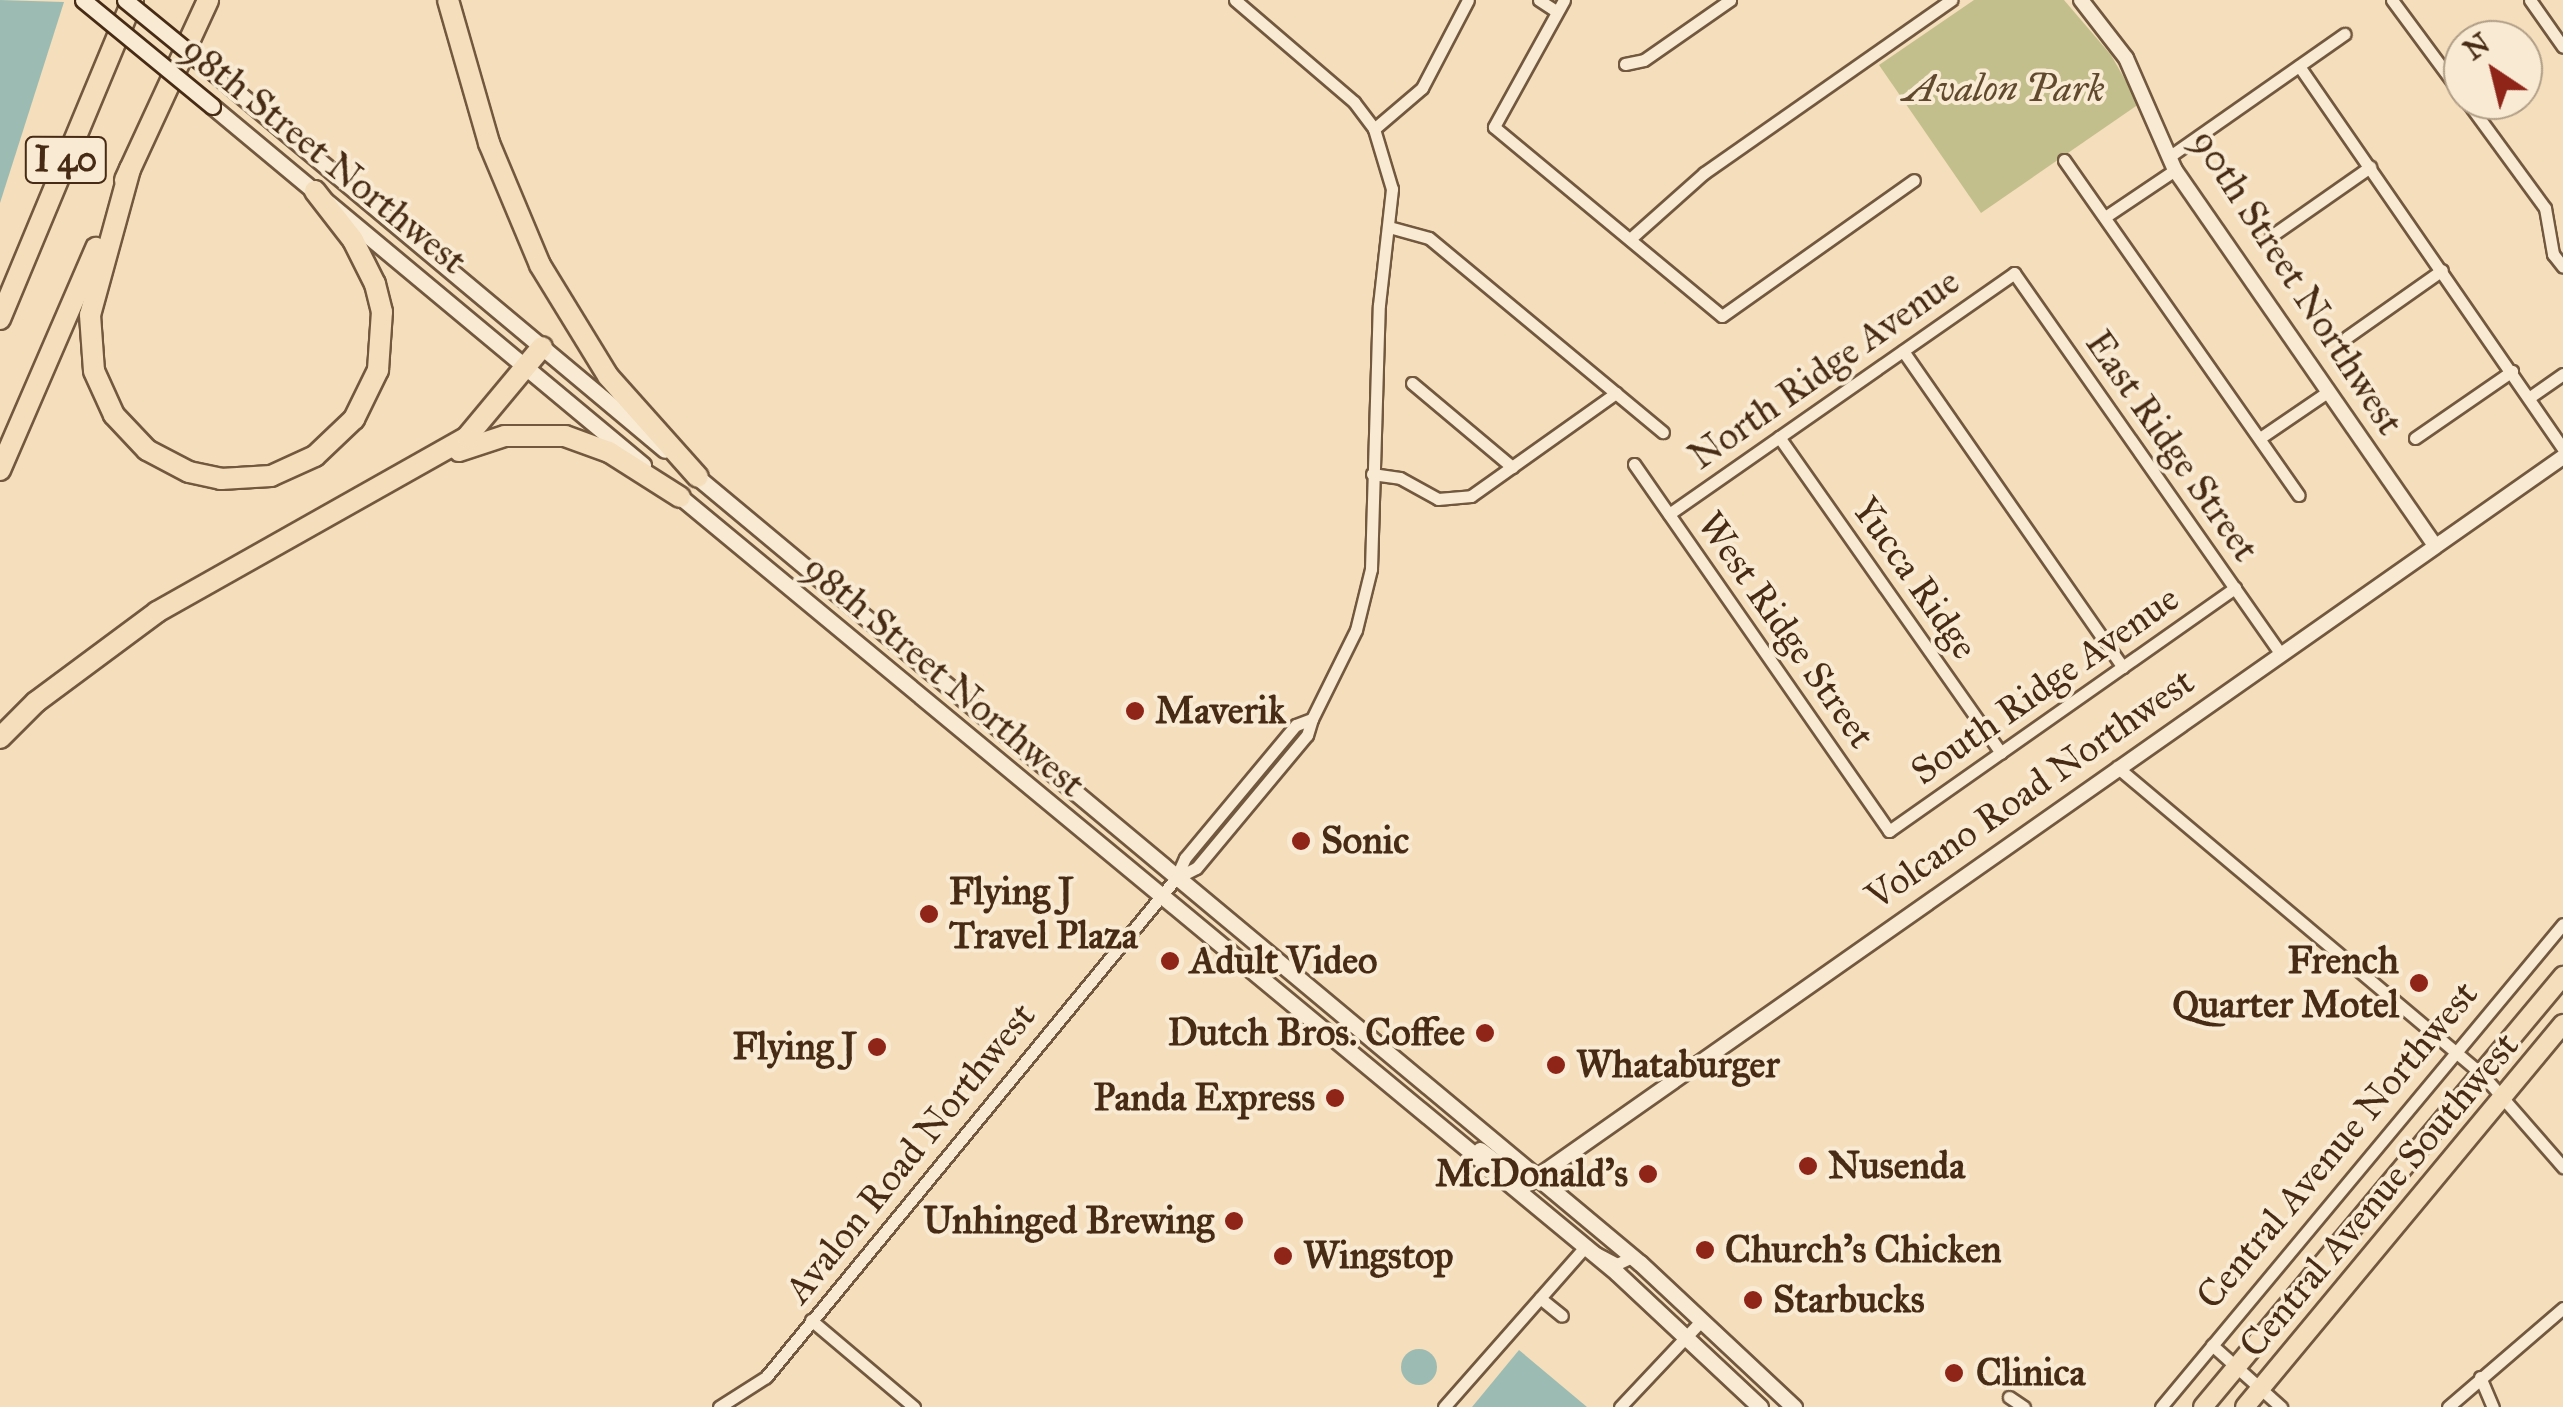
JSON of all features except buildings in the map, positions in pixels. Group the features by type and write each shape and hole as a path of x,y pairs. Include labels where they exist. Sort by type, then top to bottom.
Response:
{"highway":[{"name":"I 40","path":"0,319 133,0"},
{"name":"I 40","path":"0,470 208,0"},
{"path":"448,0 489,144 540,264 608,376 698,477"},
{"path":"130,169 90,315 94,371 114,415 136,440 189,472 221,479 270,476 315,456 346,430 374,384 382,343 380,299 363,256 315,191"},
{"path":"0,738 36,702 157,612 467,438 542,347"},
{"path":"416,469 505,436 565,436 609,452 680,497"}],"main road":[{"name":"98th Street Northwest","path":"83,0 530,366 680,497 1160,898 1585,1247 1760,1407"},
{"name":"98th Street Northwest","path":"125,0 1537,1178 1794,1407"},
{"name":"Central Avenue Northwest","path":"2203,1407 2563,976"},
{"name":"Central Avenue Southwest","path":"2244,1407 2563,1025"},
{"path":"1455,1142 1476,1146 1526,1184 1537,1178"},
{"path":"1548,1216 1573,1226 1625,1260"}],"street":[{"path":"1235,0 1354,102 1374,129 1422,88 1468,0"},
{"path":"1539,0 1556,12"},
{"path":"1564,0 1494,127 1722,316 1914,180"},
{"path":"1626,64 1644,60 1730,0"},
{"path":"1630,238 1704,173 1949,0"},
{"name":"90th Street Northwest","path":"2081,0 2126,58 2173,163 2435,545"},
{"path":"2392,0 2443,69"},
{"path":"2530,0 2563,47"},
{"path":"2105,217 2344,34"},
{"path":"2299,66 2563,448"},
{"path":"2480,120 2545,208 2554,254 2563,267"},
{"name":"Avalon Road Northwest","path":"719,1407 766,1377 1176,878 1196,868 1307,735 1356,630 1370,569 1372,474 1392,189 1374,129"},
{"path":"2064,160 2299,495"},
{"path":"2271,236 2370,167"},
{"path":"1389,227 1430,238 1663,432"},
{"path":"2347,337 2442,270"},
{"name":"North Ridge Avenue","path":"1669,514 2014,273"},
{"name":"East Ridge Street","path":"2014,273 2280,654"},
{"path":"1903,350 2124,667"},
{"path":"2415,438 2512,371"},
{"path":"2530,397 2563,374"},
{"path":"1412,383 1512,467"},
{"path":"2260,438 2329,392"},
{"path":"1372,474 1400,478 1455,501 1512,467 1616,393"},
{"name":"Yucca Ridge","path":"1780,438 2001,753"},
{"name":"Volcano Road Northwest","path":"1537,1178 2563,457"},
{"name":"West Ridge Street","path":"1634,464 1889,830"},
{"name":"South Ridge Avenue","path":"1889,830 2235,588"},
{"path":"2117,767 2481,1073 2500,1100 2563,1167"},
{"name":"Central Avenue Northwest","path":"2161,1407 2563,924"},
{"path":"1444,1407 1585,1247 1625,1260"},
{"path":"1540,1298 1562,1316"},
{"path":"2448,1407 2563,1308"},
{"path":"811,1320 914,1407"},
{"path":"1620,1407 1701,1321"},
{"path":"2212,1345 2282,1407"},
{"path":"2480,1377 2493,1407"},
{"path":"2009,1397 2024,1407"}],"green space":[{"name":"Avalon Park","path":"1974,0 2064,0 2111,55 2139,104 1981,213 1879,65"}],"water":[{"path":"0,0 64,2 0,203"},
{"path":"1419,1349 1432,1354 1437,1367 1432,1380 1419,1385 1406,1380 1401,1367 1406,1354"},
{"path":"1519,1350 1587,1407 1472,1407"}],"place":[{"name":"Maverik","path":"1135,711"},
{"name":"Sonic","path":"1301,841"},
{"name":"Flying J Travel Plaza","path":"929,914"},
{"name":"Adult Video","path":"1170,961"},
{"name":"French Quarter Motel","path":"2419,983"},
{"name":"Dutch Bros. Coffee","path":"1485,1033"},
{"name":"Flying J","path":"877,1047"},
{"name":"Whataburger","path":"1556,1065"},
{"name":"Panda Express","path":"1335,1098"},
{"name":"Nusenda","path":"1808,1166"},
{"name":"McDonald's","path":"1648,1174"},
{"name":"Unhinged Brewing","path":"1234,1221"},
{"name":"Church's Chicken","path":"1705,1250"},
{"name":"Wingstop","path":"1283,1256"},
{"name":"Starbucks","path":"1753,1300"},
{"name":"Clinica","path":"1954,1373"}]}
